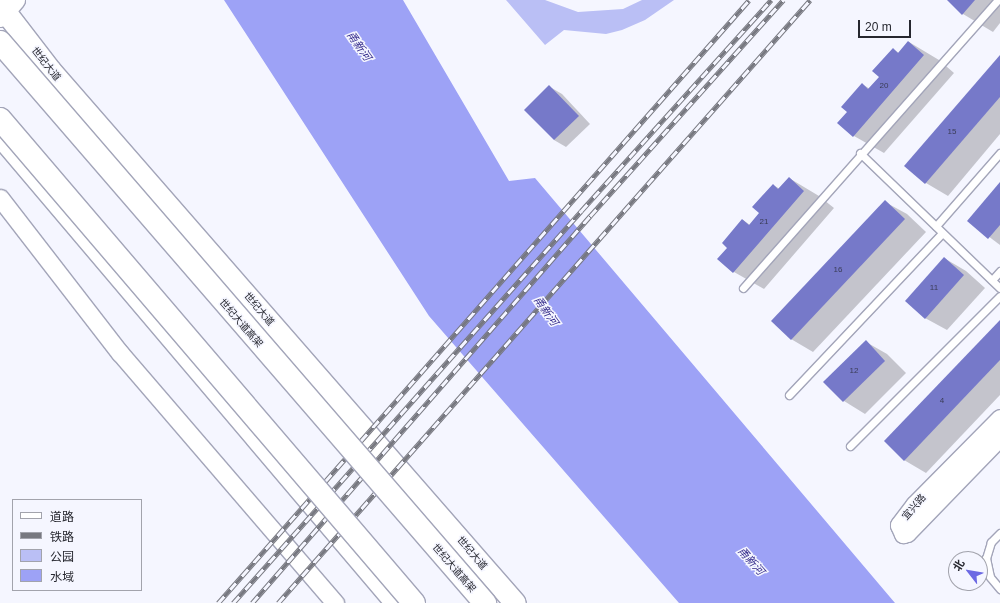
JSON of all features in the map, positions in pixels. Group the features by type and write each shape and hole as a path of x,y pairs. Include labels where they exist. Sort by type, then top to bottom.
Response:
{"highway":[{"name":"世纪大道高架","path":"0,42 485,603"},
{"path":"0,119 414,603"}],"main road":[{"name":"世纪大道","path":"5,8 50,70 516,603"},
{"path":"0,136 396,603"}],"street":[{"path":"0,198 120,353 335,603"},
{"name":"宜兴路","path":"1000,418 914,505 899,525 903,534 908,533 1000,437"}],"lane":[{"path":"743,288 860,154 998,0"},
{"path":"860,154 1000,288"},
{"path":"936,226 1000,154"},
{"path":"790,395 942,233"},
{"path":"992,280 1000,271"},
{"path":"850,446 1000,296"},
{"path":"1000,533 991,542 986,558 990,578 1000,589"}],"green space":[{"path":"506,0 545,0 578,12 623,9 642,0 674,0 645,20 622,30 606,34 564,30 545,45"}],"water":[{"name":"甬新河","path":"224,0 403,0 509,181 535,178 895,603 679,603 429,316"}],"building":[{"path":"947,0 975,0 962,15"},
{"path":"908,41 924,55 853,137 837,123 847,112 841,107 862,83 868,89 879,77 872,71 893,48 898,53"},
{"path":"1000,55 1000,97 925,184 904,166"},
{"path":"549,85 579,116 554,140 524,110"},
{"path":"789,177 804,191 733,273 717,259 727,248 722,243 742,219 749,225 759,213 752,207 773,184 778,189"},
{"path":"1000,182 1000,225 988,239 967,221"},
{"path":"885,200 905,219 791,340 771,321"},
{"path":"944,257 964,275 925,319 905,301"},
{"path":"1000,320 1000,360 904,461 884,441"},
{"path":"866,340 885,361 843,402 823,382"}],"railway":[{"path":"218,603 749,0"},
{"path":"233,603 581,211 771,0"},
{"path":"252,603 590,216 783,0"},
{"path":"278,603 810,0"}]}
